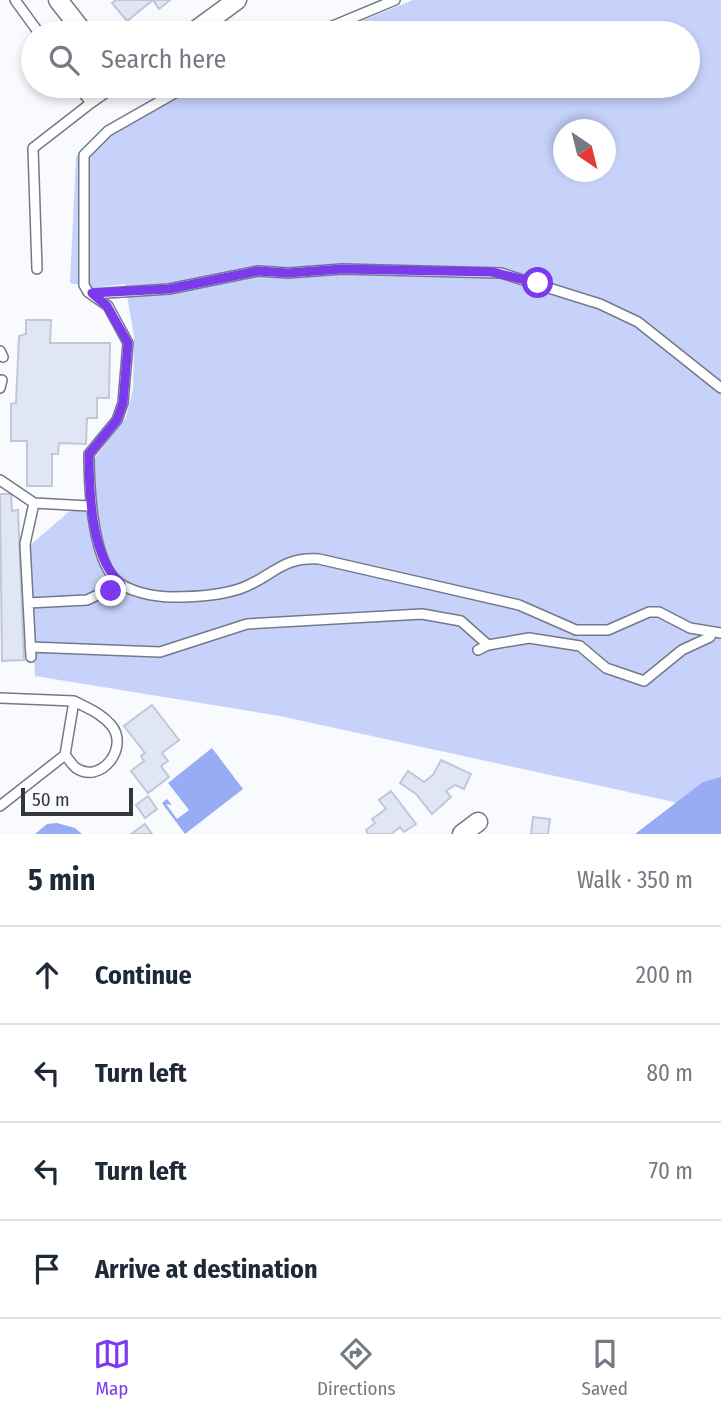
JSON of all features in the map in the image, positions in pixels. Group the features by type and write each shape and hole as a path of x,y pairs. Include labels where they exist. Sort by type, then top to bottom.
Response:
{"street":[{"path":"58,0 75,21"},
{"path":"208,21 237,0"},
{"path":"462,834 478,822"}],"lane":[{"path":"15,0 30,21"},
{"path":"345,21 395,0"},
{"path":"87,98 91,103"},
{"path":"37,269 33,148 98,98"},
{"path":"166,98 108,131 84,155 83,280 86,290 107,306 128,343 123,403 117,420 89,454 89,506 106,565 121,584 166,597 194,597 239,589 290,560 319,559 519,605 576,630 608,630 649,612 659,612 721,641"},
{"path":"92,293 169,289 258,271 288,273 342,269 501,273 600,304 629,317 652,332 721,388"},
{"path":"0,480 34,503 89,506"},
{"path":"30,657 25,544 34,503"},
{"path":"28,603 87,600 121,584"},
{"path":"30,647 160,652 247,624 422,614 461,621 488,645"},
{"path":"698,630 721,633"},
{"path":"478,650 488,645 529,638 580,646 606,668 644,681 682,650 710,636"},
{"path":"0,698 74,701 95,712 112,726 119,740 115,757 104,767 90,772 76,768 65,755"},
{"path":"0,806 65,755 74,701"}],"shaded area":[{"path":"413,0 721,0 721,834 701,834 674,802 280,716 35,676 29,546 92,492 92,462 126,417 133,389 134,336 125,284 92,288 70,283 76,157 112,124 175,98 700,98 700,21 361,21"}],"water":[{"path":"212,748 243,789 185,834 162,803 167,799 172,805 166,804 177,819 189,810 168,783"},
{"path":"721,777 721,834 635,834 703,782"},
{"path":"57,823 75,828 82,834 35,834 47,824"}],"building":[{"path":"116,0 153,0 127,21 112,3"},
{"path":"153,0 170,0 159,9"},
{"path":"26,320 51,320 50,343 110,343 109,398 97,398 97,418 87,418 86,444 59,443 58,454 52,454 52,486 27,486 27,441 11,441 11,404 16,403 19,336 26,334"},
{"path":"0,494 11,494 12,511 18,510 24,660 2,661"},
{"path":"152,705 179,740 162,753 168,761 161,766 169,777 148,793 131,771 144,761 141,756 145,753 124,726"},
{"path":"441,760 471,774 464,789 455,785 446,791 451,797 432,814 416,794 400,783 408,771 424,782 433,775"},
{"path":"391,791 416,824 404,832 400,827 391,834 368,834 366,830 375,823 372,819 386,809 379,800"},
{"path":"148,796 157,809 145,818 136,805"},
{"path":"533,817 550,819 548,834 531,834"},
{"path":"145,824 152,834 131,834"}],"route":[{"path":"111,591 121,584 111,575 106,565 89,506 89,454 117,420 123,403 128,343 107,306 92,293 179,288 258,271 288,273 342,269 492,272 538,283"}]}
